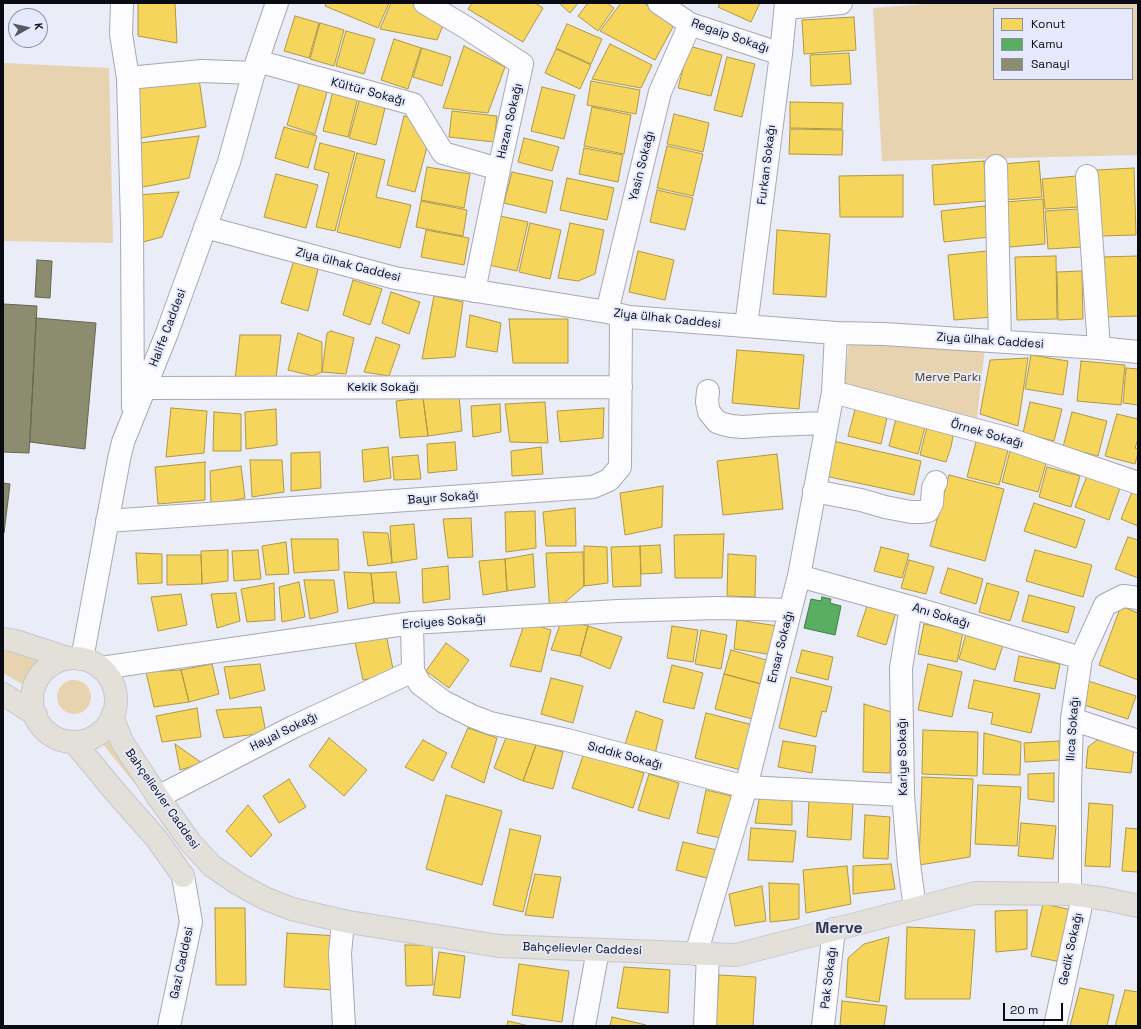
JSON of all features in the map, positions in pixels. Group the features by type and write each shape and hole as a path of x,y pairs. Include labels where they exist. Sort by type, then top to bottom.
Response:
{"main road":[{"path":"3,639 94,663 105,671 112,682 116,695 115,709 110,721 100,732 88,739 74,742 59,739 47,732 38,721 33,708 33,693 37,680 45,670 56,662 75,658"},
{"path":"3,694 36,716"},
{"name":"Bahçelievler Caddesi","path":"112,716 122,742 158,797 190,842 212,866 237,883 264,898 292,909 343,920 499,946 736,955 975,892 1076,895 1106,899 1138,906"},
{"path":"74,742 156,838 183,876"},
{"path":"158,797 183,876"}],"street":[{"path":"122,3 121,34 128,78 132,224 133,419"},
{"name":"Halife Caddesi","path":"75,658 107,521 123,442 145,388 230,162 255,67 277,3"},
{"name":"Hazan Sokağı","path":"425,3 522,64 474,291"},
{"name":"Regaip Sokağı","path":"659,3 690,24 781,54"},
{"path":"786,5 841,3"},
{"name":"Furkan Sokağı","path":"746,326 786,5"},
{"name":"Yasin Sokağı","path":"614,314 660,92 690,24"},
{"name":"Kültür Sokağı","path":"128,78 202,71 232,72 255,67 413,104 443,153 499,169"},
{"path":"996,166 1000,342"},
{"path":"1087,176 1099,348"},
{"name":"Ziya ülhak Caddesi","path":"205,227 395,278 614,314 836,333 884,334 1099,348 1138,352"},
{"name":"Bayır Sokağı","path":"107,521 593,487 609,480 620,467 621,387 614,314"},
{"name":"Ensar Sokağı","path":"705,1026 702,954 799,576 833,392 836,333"},
{"name":"Kekik Sokağı","path":"145,388 621,387"},
{"path":"708,391 707,402 709,412 717,422 723,424 743,427 827,423"},
{"name":"Örnek Sokağı","path":"833,392 1006,438 1138,483"},
{"path":"814,491 861,500 885,508 921,512 928,511 932,503 936,482"},
{"name":"Anı Sokağı","path":"799,576 911,607 1081,658"},
{"name":"Ilıca Sokağı","path":"1076,895 1070,787 1072,719 1081,658 1105,605 1123,596 1138,598"},
{"name":"Kariye Sokağı","path":"911,607 901,668 903,795 909,864 915,908"},
{"name":"Erciyes Sokağı","path":"101,668 412,623 618,611 717,608 790,610"},
{"path":"412,623 413,672"},
{"name":"Sıddık Sokağı","path":"413,672 420,684 444,702 490,723 567,740 746,787 903,795"},
{"name":"Hayal Sokağı","path":"158,797 293,727 413,672"},
{"path":"1072,719 1138,741"},
{"name":"Gazi Caddesi","path":"168,1026 191,922 183,876"},
{"name":"Gedik Sokağı","path":"1055,1026 1076,895"},
{"path":"343,920 340,954 344,1026"},
{"name":"Pak Sokağı","path":"823,1026 834,929"},
{"path":"584,1026 598,950"}],"green space":[{"path":"938,3 1138,3 1138,155 882,161 873,8"},
{"path":"3,63 109,68 113,243 3,241"},
{"name":"Merve Parkı","path":"849,342 985,347 977,418 844,383"},
{"path":"3,650 44,656 27,687 3,673"},
{"path":"74,680 86,685 91,697 86,709 74,714 62,709 57,697 62,685"},
{"path":"108,736 135,784 101,742"}],"building: Konut":[{"path":"138,3 175,3 177,43 138,36"},
{"path":"326,3 389,3 378,28 325,6"},
{"path":"391,3 411,3 444,23 437,40 380,29"},
{"path":"472,3 535,3 543,8 523,42 468,9"},
{"path":"559,3 578,3 570,13"},
{"path":"588,3 607,3 614,8 598,31 578,16"},
{"path":"621,3 644,3 674,25 655,60 600,31"},
{"path":"720,3 760,3 751,22 718,7"},
{"path":"295,16 319,23 309,58 284,51"},
{"path":"854,17 856,50 804,54 802,20"},
{"path":"320,23 344,30 334,66 310,59"},
{"path":"567,24 602,39 591,64 556,48"},
{"path":"346,31 375,39 364,74 336,66"},
{"path":"394,39 421,48 408,89 381,80"},
{"path":"610,44 652,65 641,88 592,79"},
{"path":"464,46 505,67 488,113 443,108"},
{"path":"689,46 722,55 711,96 678,88"},
{"path":"422,48 451,57 442,86 413,77"},
{"path":"556,49 591,65 580,89 545,73"},
{"path":"849,53 851,84 811,86 810,55"},
{"path":"727,57 755,64 742,117 714,110"},
{"path":"199,79 206,127 135,139 135,84"},
{"path":"591,81 640,90 636,114 587,105"},
{"path":"299,84 327,92 315,134 287,125"},
{"path":"542,87 575,95 564,139 531,131"},
{"path":"333,91 358,97 348,137 323,131"},
{"path":"360,98 386,104 376,145 349,138"},
{"path":"790,102 843,103 842,129 790,128"},
{"path":"592,107 631,115 624,154 584,146"},
{"path":"452,111 497,116 494,142 449,137"},
{"path":"674,114 709,123 703,152 667,144"},
{"path":"404,116 415,119 428,143 415,192 387,185"},
{"path":"284,127 317,136 308,168 275,158"},
{"path":"790,129 843,130 842,155 789,154"},
{"path":"199,136 189,178 138,188 140,143"},
{"path":"524,138 559,147 552,171 518,162"},
{"path":"320,143 355,152 335,231 316,227 329,173 314,169"},
{"path":"667,146 703,154 693,196 657,188"},
{"path":"584,148 623,155 618,182 579,174"},
{"path":"357,153 385,160 376,197 411,205 400,248 337,232"},
{"path":"984,161 986,201 934,205 932,165"},
{"path":"1039,161 1042,197 1005,200 1003,164"},
{"path":"427,167 470,174 464,208 421,200"},
{"path":"1134,168 1136,235 1100,236 1097,170"},
{"path":"512,172 553,181 546,213 504,203"},
{"path":"276,174 318,185 306,228 264,217"},
{"path":"903,175 903,217 840,217 839,176"},
{"path":"1077,176 1079,207 1045,209 1042,179"},
{"path":"567,178 614,188 607,220 560,210"},
{"path":"657,190 693,198 685,230 650,222"},
{"path":"179,192 162,237 143,242 138,195"},
{"path":"1043,199 1045,244 1009,247 1006,202"},
{"path":"421,201 467,210 463,236 416,227"},
{"path":"985,206 989,237 944,242 941,211"},
{"path":"1079,209 1082,247 1048,249 1045,211"},
{"path":"500,216 528,222 517,271 489,265"},
{"path":"530,223 561,230 550,279 519,272"},
{"path":"570,223 604,230 595,274 578,281 558,278"},
{"path":"426,230 469,238 464,265 421,257"},
{"path":"777,230 830,234 826,297 773,294"},
{"path":"638,251 674,260 665,300 629,292"},
{"path":"987,251 992,317 954,320 948,255"},
{"path":"1056,256 1057,319 1017,320 1015,257"},
{"path":"1138,256 1138,316 1102,317 1100,257"},
{"path":"294,260 318,269 308,311 281,303"},
{"path":"1082,271 1083,319 1058,320 1057,272"},
{"path":"353,280 382,289 370,325 343,315"},
{"path":"391,292 420,302 409,334 382,323"},
{"path":"434,296 463,302 455,357 422,359"},
{"path":"470,315 501,323 497,352 466,347"},
{"path":"509,319 568,319 568,363 513,363"},
{"path":"331,331 354,338 346,374 322,372 327,333"},
{"path":"298,333 322,342 322,372 313,376 288,370"},
{"path":"240,335 281,335 276,378 235,380"},
{"path":"376,337 400,345 389,376 364,372"},
{"path":"737,350 804,355 799,409 732,403"},
{"path":"1031,355 1068,361 1063,395 1025,389"},
{"path":"1028,358 1018,426 980,414 990,360"},
{"path":"1081,361 1125,365 1121,405 1077,401"},
{"path":"1126,368 1138,369 1138,405 1123,403"},
{"path":"459,395 462,431 428,436 423,398"},
{"path":"423,398 428,436 400,438 396,401"},
{"path":"545,402 548,443 510,442 505,404"},
{"path":"1030,402 1062,409 1054,441 1023,433"},
{"path":"500,404 501,432 473,437 471,406"},
{"path":"856,406 888,413 881,444 848,436"},
{"path":"171,408 207,411 204,453 166,457"},
{"path":"604,408 603,438 560,442 557,411"},
{"path":"276,409 277,445 246,449 245,412"},
{"path":"214,412 241,414 241,451 213,451"},
{"path":"1072,412 1107,421 1098,456 1063,447"},
{"path":"1117,414 1138,419 1138,439 1135,448 1138,449 1138,453 1135,464 1105,456"},
{"path":"897,415 926,423 918,454 889,446"},
{"path":"928,423 954,431 946,462 920,455"},
{"path":"977,438 1009,446 999,485 967,477"},
{"path":"833,441 921,461 914,495 825,476"},
{"path":"455,442 457,470 428,473 427,444"},
{"path":"388,447 391,478 364,482 362,450"},
{"path":"541,447 543,474 512,476 511,451"},
{"path":"1010,451 1047,460 1038,492 1002,482"},
{"path":"320,452 321,488 291,491 291,453"},
{"path":"777,454 783,509 723,515 717,461"},
{"path":"418,455 421,479 394,480 392,457"},
{"path":"250,460 282,460 284,492 252,497"},
{"path":"205,462 205,500 158,504 155,467"},
{"path":"241,466 245,498 211,505 210,471"},
{"path":"1047,467 1080,476 1071,507 1039,497"},
{"path":"949,475 1004,489 985,561 930,546"},
{"path":"1087,476 1120,488 1109,520 1075,507"},
{"path":"663,486 662,527 625,535 620,493"},
{"path":"1132,492 1138,495 1138,526 1121,519"},
{"path":"1034,503 1085,520 1076,548 1024,531"},
{"path":"575,508 576,546 546,546 543,512"},
{"path":"535,511 536,548 506,552 505,512"},
{"path":"471,518 473,557 448,558 443,519"},
{"path":"414,524 417,559 392,563 390,526"},
{"path":"363,532 388,533 392,563 368,566"},
{"path":"724,534 722,578 675,578 674,535"},
{"path":"1128,537 1138,540 1138,578 1115,569"},
{"path":"291,539 338,539 339,570 294,573"},
{"path":"286,542 289,574 266,575 262,546"},
{"path":"660,545 662,573 641,574 640,546"},
{"path":"584,546 607,547 608,583 584,586"},
{"path":"640,546 641,586 613,587 611,547"},
{"path":"881,547 909,554 902,578 874,571"},
{"path":"228,550 228,581 202,584 201,551"},
{"path":"258,550 261,579 234,581 232,551"},
{"path":"1035,550 1092,565 1083,597 1026,581"},
{"path":"583,552 584,586 550,615 546,553"},
{"path":"136,553 162,554 162,583 138,584"},
{"path":"533,554 535,587 507,591 505,559"},
{"path":"728,554 756,556 755,597 727,596"},
{"path":"167,555 201,555 202,584 167,585"},
{"path":"505,559 507,591 483,595 479,561"},
{"path":"909,560 934,567 926,594 901,588"},
{"path":"448,566 450,599 423,603 422,569"},
{"path":"948,568 983,579 976,604 940,593"},
{"path":"344,572 371,573 374,603 348,609"},
{"path":"396,572 400,603 374,603 371,573"},
{"path":"304,580 334,580 338,612 310,619"},
{"path":"299,582 305,617 282,622 279,587"},
{"path":"274,583 275,620 247,622 241,589"},
{"path":"987,583 1019,592 1010,621 979,612"},
{"path":"236,593 240,621 217,628 211,594"},
{"path":"181,594 187,625 158,631 151,597"},
{"path":"1029,595 1075,607 1068,633 1022,621"},
{"path":"869,600 897,609 886,645 857,636"},
{"path":"1121,606 1138,613 1138,680 1099,665"},
{"path":"562,619 588,626 580,656 551,650"},
{"path":"737,620 778,626 774,655 734,649"},
{"path":"525,622 551,630 541,672 510,666"},
{"path":"924,624 963,632 957,662 918,654"},
{"path":"588,626 622,637 610,669 580,656"},
{"path":"672,626 698,630 693,662 667,658"},
{"path":"701,630 727,635 721,669 695,664"},
{"path":"966,634 1003,645 995,670 959,659"},
{"path":"384,637 387,639 394,674 363,680 355,642"},
{"path":"446,643 469,660 449,688 426,671"},
{"path":"731,650 770,661 765,685 724,674"},
{"path":"802,650 833,657 828,680 796,672"},
{"path":"1019,656 1060,664 1055,689 1014,681"},
{"path":"212,664 219,694 189,702 181,670"},
{"path":"260,664 265,690 230,699 224,667"},
{"path":"928,664 962,672 952,717 918,710"},
{"path":"672,665 703,673 694,709 663,702"},
{"path":"181,670 189,702 154,707 146,672"},
{"path":"724,674 765,685 756,720 715,709"},
{"path":"791,677 832,687 826,712 822,711 816,737 779,728"},
{"path":"551,678 583,686 573,723 541,714"},
{"path":"974,680 1040,694 1031,733 991,724 993,713 968,708"},
{"path":"1088,681 1136,696 1128,719 1081,704"},
{"path":"864,704 891,712 890,773 863,772"},
{"path":"261,707 266,733 224,738 216,710"},
{"path":"197,708 201,737 162,742 156,716"},
{"path":"636,711 663,720 655,754 625,744"},
{"path":"706,713 757,726 745,771 695,758"},
{"path":"468,728 497,738 484,783 451,767"},
{"path":"923,730 978,732 977,776 922,774"},
{"path":"984,733 1021,742 1020,775 983,774"},
{"path":"507,735 536,745 523,781 494,768"},
{"path":"329,738 367,770 344,796 309,766"},
{"path":"423,740 447,753 433,781 405,767"},
{"path":"1097,740 1134,748 1131,773 1086,768 1088,747"},
{"path":"783,741 816,746 812,773 778,767"},
{"path":"1059,741 1060,760 1025,762 1024,743"},
{"path":"175,744 202,763 180,770"},
{"path":"536,745 563,752 553,789 523,781"},
{"path":"584,753 644,773 633,808 572,788"},
{"path":"1054,773 1054,802 1028,799 1028,774"},
{"path":"649,774 679,783 669,819 638,810"},
{"path":"922,777 973,779 970,857 919,865"},
{"path":"289,779 306,807 279,823 263,796"},
{"path":"978,785 1021,787 1017,846 975,844"},
{"path":"706,790 736,797 726,839 697,833"},
{"path":"760,794 792,797 792,825 755,823"},
{"path":"446,795 502,811 482,885 426,869"},
{"path":"809,800 853,803 851,840 807,837"},
{"path":"1089,803 1113,805 1110,867 1085,866"},
{"path":"248,805 272,835 251,857 226,831"},
{"path":"865,815 890,817 888,859 863,858"},
{"path":"1021,823 1056,826 1053,859 1018,856"},
{"path":"751,828 796,831 793,862 748,860"},
{"path":"1126,828 1138,829 1138,872 1122,871"},
{"path":"510,829 541,836 523,912 493,905"},
{"path":"683,842 721,851 714,880 676,870"},
{"path":"891,864 895,889 853,894 853,866"},
{"path":"847,866 851,904 806,913 803,870"},
{"path":"535,874 561,877 553,918 525,915"},
{"path":"769,883 799,884 799,919 770,922"},
{"path":"762,886 766,921 735,926 729,894"},
{"path":"1043,904 1077,911 1066,963 1031,956"},
{"path":"215,908 245,908 246,985 216,985"},
{"path":"1027,910 1027,949 996,952 995,911"},
{"path":"907,927 975,930 970,999 905,999"},
{"path":"287,933 338,936 335,990 284,987"},
{"path":"889,937 879,1002 846,997 848,958 864,944"},
{"path":"405,945 432,945 433,985 406,986"},
{"path":"439,952 465,956 460,998 433,995"},
{"path":"519,964 569,971 562,1022 512,1015"},
{"path":"624,967 670,970 668,1013 617,1008"},
{"path":"719,975 756,977 753,1026 716,1026"},
{"path":"1080,988 1114,995 1107,1026 1070,1026"},
{"path":"1125,990 1138,992 1138,1026 1115,1026"},
{"path":"842,1001 887,1006 884,1026 840,1026"},
{"path":"612,1017 646,1025 646,1026 610,1026"},
{"path":"508,1021 529,1026 507,1026"}],"building: Kamu":[{"path":"822,597 831,599 830,603 841,606 835,635 804,628 811,599 821,601"}],"building: Sanayi":[{"path":"37,260 52,261 50,298 35,297"},
{"path":"3,304 37,306 29,453 3,452"},
{"path":"36,318 96,323 85,449 30,442"},
{"path":"3,483 10,484 4,533 3,533"}],"district":[{"name":"Merve","path":"839,929"}]}
